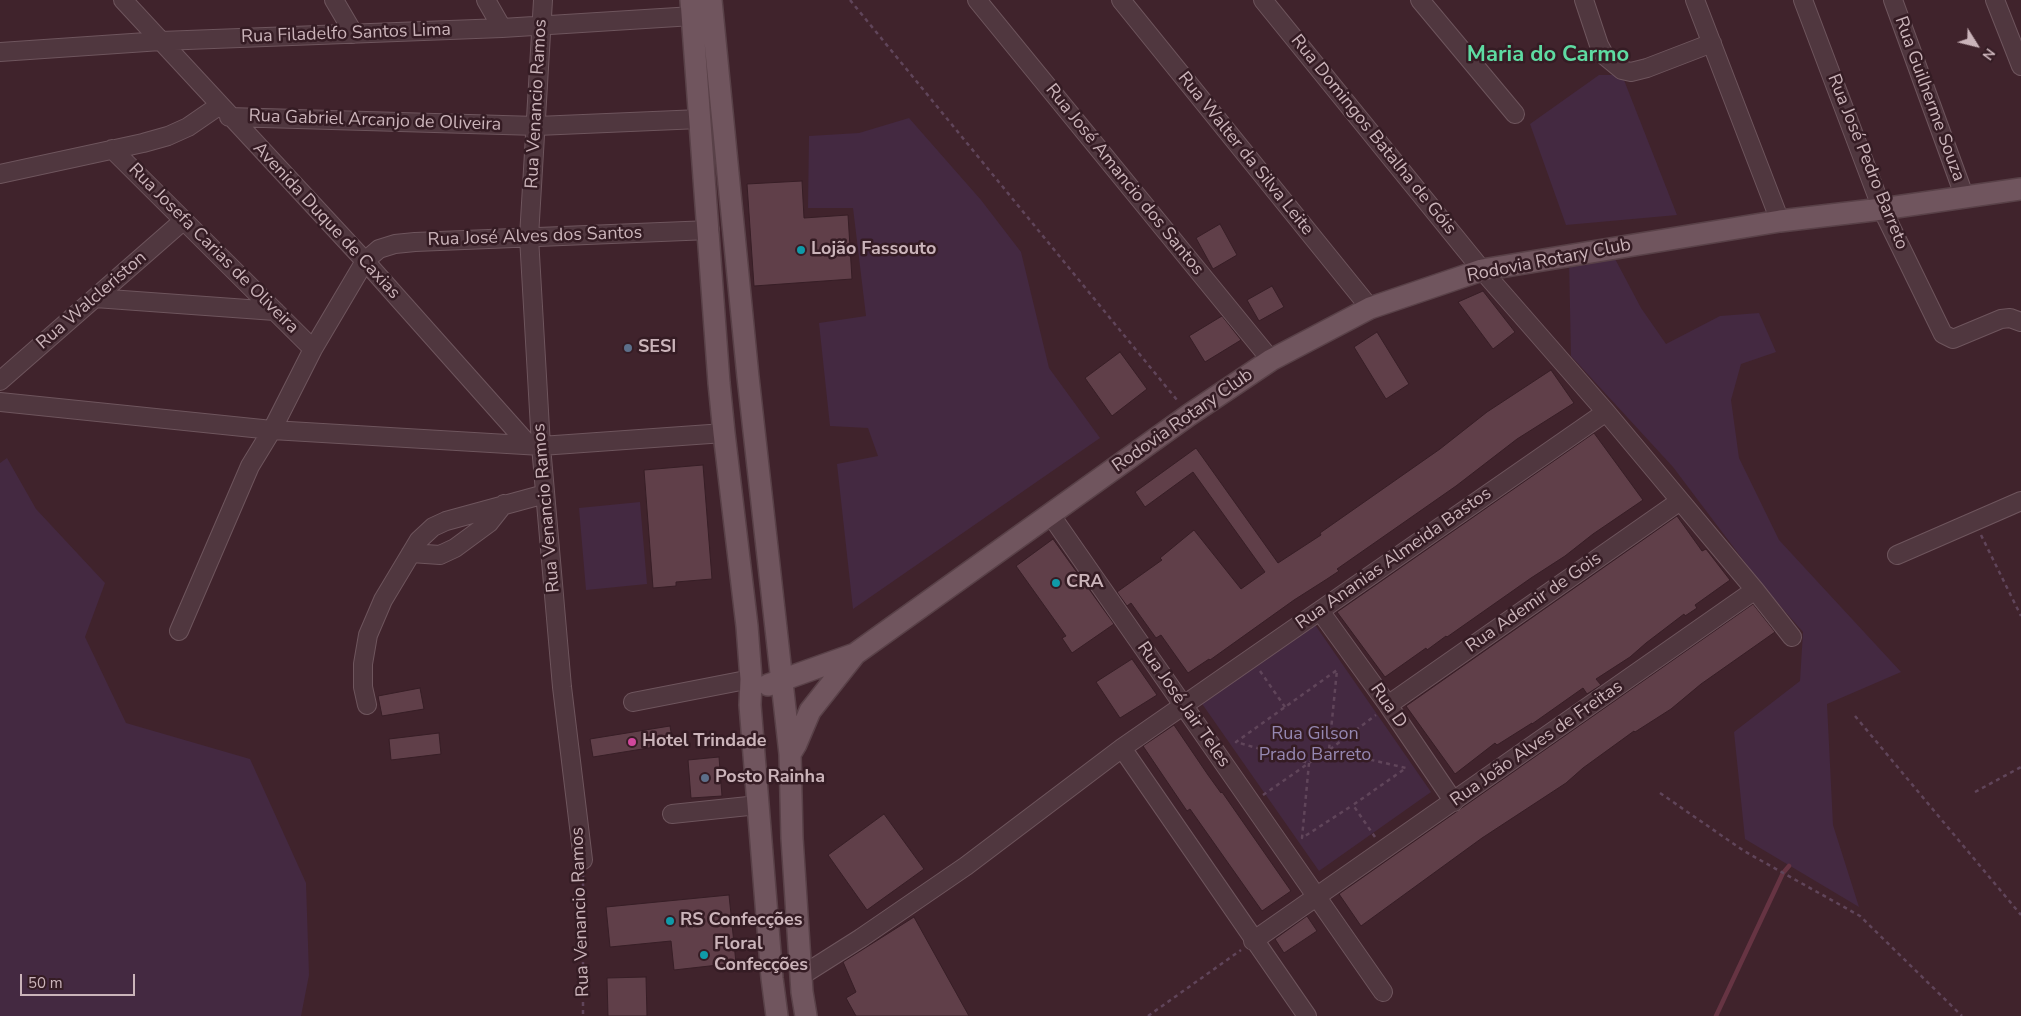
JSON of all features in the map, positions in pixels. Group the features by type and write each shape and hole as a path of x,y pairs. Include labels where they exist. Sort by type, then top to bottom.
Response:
{"main road":[{"path":"710,0 748,377 790,754 792,838 806,1016"},
{"path":"692,8 710,230 719,383 747,626 751,685 750,705 777,1016"},
{"name":"Rodovia Rotary Club","path":"855,654 1189,415 1271,360 1370,308 1482,270 1780,221 1965,198 2021,189"},
{"path":"719,383 748,377"},
{"path":"751,685 781,680 855,654"},
{"path":"790,754 810,711 855,654"},
{"path":"771,963 801,967"}],"street":[{"name":"Avenida Duque de Caxias","path":"123,0 534,445"},
{"path":"334,0 354,34"},
{"path":"486,0 502,28"},
{"name":"Rua Venancio Ramos","path":"543,0 529,237 534,445 545,494 562,687 583,860"},
{"name":"Rua José Amancio dos Santos","path":"977,0 1271,360"},
{"name":"Rua Walter da Silva Leite","path":"1121,0 1370,308"},
{"name":"Rua Domingos Batalha de Góis","path":"1263,0 1482,270"},
{"path":"1420,0 1515,114"},
{"path":"1584,0 1599,45 1605,56 1622,70 1631,72 1647,68 1712,42"},
{"path":"1695,0 1780,221"},
{"name":"Rua José Pedro Barreto","path":"1803,0 1882,209 1943,334 1953,339 2001,319 2010,318 2021,322"},
{"name":"Rua Guilherme Souza","path":"1893,0 1965,198"},
{"path":"1995,0 2021,66"},
{"name":"Rua Filadelfo Santos Lima","path":"0,52 161,41 542,26 692,8"},
{"path":"0,174 168,136 225,111"},
{"name":"Rua Gabriel Arcanjo de Oliveira","path":"225,111 536,126 700,119"},
{"name":"Rua Josefa Carias de Oliveira","path":"112,149 313,349"},
{"name":"Rua Walcleriston","path":"0,381 184,220"},
{"name":"Rua José Alves dos Santos","path":"365,261 379,249 395,244 710,230"},
{"path":"179,631 250,466 272,430 313,349 365,261"},
{"path":"1482,270 1606,412 1792,637"},
{"path":"95,298 275,311"},
{"path":"0,402 272,430 534,445 724,433"},
{"name":"Rua Ananias Almeida Bastos","path":"801,967 861,938 966,866 1122,748 1606,412"},
{"path":"368,705 363,687 363,672 368,635 383,600 419,540 433,528 446,521 545,494"},
{"name":"Rua Ademir de Gois","path":"1388,705 1680,501"},
{"path":"1897,555 2021,501"},
{"path":"411,553 440,555 455,548 489,523 504,504"},
{"name":"Rua José Jair Teles","path":"1050,514 1383,992"},
{"name":"Rua João Alves de Freitas","path":"1254,941 1755,590"},
{"name":"Rua D","path":"1320,611 1388,705 1454,802"},
{"path":"633,702 751,685"},
{"path":"1122,748 1307,1016"},
{"path":"672,814 758,805"}],"path":[{"path":"850,0 1189,415"},
{"path":"1974,520 2021,616"},
{"path":"1251,658 1285,707"},
{"path":"1309,763 1236,742 1337,670 1329,750"},
{"path":"1261,796 1329,750 1388,705"},
{"path":"1855,716 2021,915"},
{"path":"1309,763 1302,838 1406,768 1329,750"},
{"path":"1975,792 2021,767"},
{"path":"1660,793 1744,852 1860,916 1962,1016"},
{"path":"1353,805 1384,850"},
{"name":"Rua Venancio Ramos","path":"583,860 584,1016"},
{"path":"1148,1016 1254,941"}],"green space":[{"path":"1599,75 1622,75 1677,215 1566,225 1530,124"},
{"path":"909,118 981,200 1021,252 1049,368 1100,438 853,609 837,464 878,456 868,428 830,426 819,323 866,316 853,208 808,208 809,136 859,133"},
{"path":"1613,255 1641,308 1666,344 1720,316 1759,313 1776,352 1741,364 1731,400 1739,458 1779,540 1901,672 1827,704 1833,825 1859,907 1745,839 1734,732 1800,681 1803,632 1762,585 1673,467 1571,356 1569,259"},
{"path":"7,458 36,509 105,583 85,637 126,723 250,759 306,883 309,975 301,1016 0,1016 0,463"},
{"path":"640,502 647,584 586,590 579,508"},
{"name":"Rua Gilson Prado Barreto","path":"1311,619 1431,792 1319,871 1198,698"}],"building":[{"name":"Lojão Fassouto","path":"802,181 804,218 848,215 852,279 754,286 747,184"},
{"path":"1220,224 1237,255 1213,269 1196,238"},
{"path":"1272,286 1284,307 1259,321 1247,300"},
{"path":"1483,291 1515,332 1493,349 1458,302"},
{"path":"1222,316 1241,340 1205,362 1189,336"},
{"path":"1377,332 1409,384 1386,399 1354,347"},
{"path":"1120,352 1147,389 1112,416 1085,378"},
{"path":"1551,370 1574,403 1517,439 1456,486 1337,569 1339,571 1294,600 1210,660 1188,673 1161,635 1156,638 1131,603 1127,606 1117,592 1162,560 1160,558 1194,530 1241,589 1265,572 1193,472 1145,507 1135,492 1196,448 1278,563 1321,535 1320,533 1440,449 1487,412"},
{"path":"1594,433 1643,500 1447,637 1427,650 1426,648 1385,677 1337,612"},
{"path":"703,465 712,579 676,582 676,586 653,588 644,470"},
{"path":"1677,516 1702,551 1706,549 1730,580 1695,605 1697,608 1685,616 1684,614 1630,657 1596,679 1601,685 1587,694 1583,688 1532,724 1497,745 1495,743 1455,774 1406,706"},
{"name":"CRA","path":"1053,539 1114,624 1072,653 1062,638 1066,636 1016,566"},
{"path":"1753,604 1775,632 1701,684 1671,709 1634,731 1583,768 1566,783 1482,838 1361,926 1339,894"},
{"path":"1132,659 1157,695 1120,718 1096,682"},
{"path":"420,688 424,709 382,716 378,696"},
{"path":"1174,725 1291,891 1262,911 1190,809 1187,811 1143,746"},
{"name":"Hotel Trindade","path":"670,726 673,744 593,757 590,739"},
{"path":"439,733 441,754 391,760 389,739"},
{"name":"Posto Rainha","path":"719,757 722,796 691,798 688,760"},
{"path":"884,814 924,869 867,910 828,855"},
{"name":"RS Confecções","path":"729,895 736,963 674,970 671,941 610,947 606,907"},
{"path":"1307,916 1317,931 1284,953 1275,939"},
{"path":"914,917 969,1016 856,1016 846,998 856,992 843,962"},
{"path":"646,977 647,1016 608,1016 607,978"}],"waterway":[{"path":"1716,1016 1783,873 1789,866"}],"place":[{"name":"Lojão Fassouto","path":"801,250"},
{"name":"SESI","path":"628,348"},
{"name":"CRA","path":"1056,583"},
{"name":"Hotel Trindade","path":"632,742"},
{"name":"Posto Rainha","path":"705,778"},
{"name":"RS Confecções","path":"670,921"},
{"name":"Floral Confecções","path":"704,955"}],"district":[{"name":"Maria do Carmo","path":"1548,56"}]}
